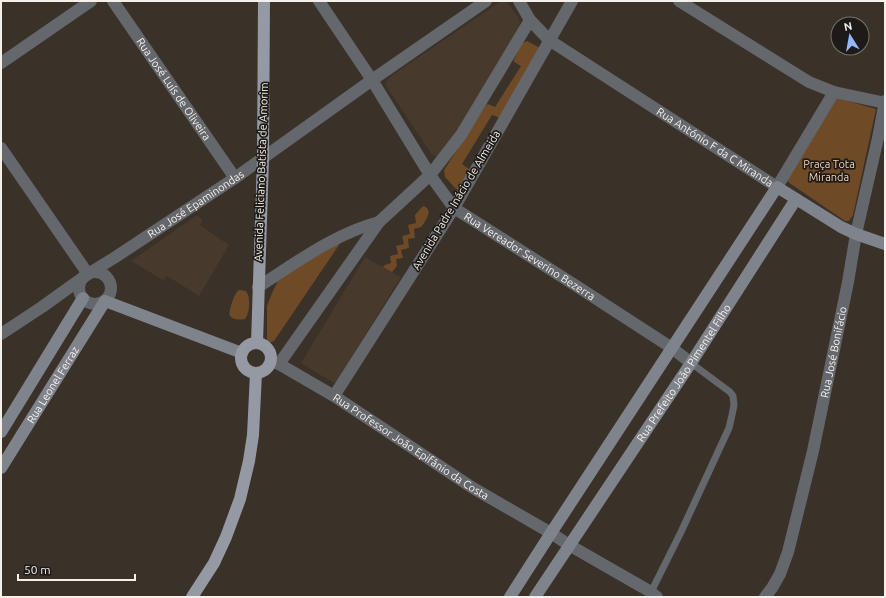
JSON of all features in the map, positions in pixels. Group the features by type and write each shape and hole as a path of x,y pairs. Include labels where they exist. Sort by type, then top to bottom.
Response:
{"main road":[{"name":"Avenida Feliciano Batista de Amorim","path":"257,343 263,158 264,1"},
{"path":"257,343 268,349 275,363 261,372 251,373 243,367 241,357 244,348 248,345 257,343"},
{"path":"192,597 214,563 226,537 240,499 252,442 256,373"}],"street":[{"path":"1,63 91,1"},
{"name":"Rua José Luís de Oliveira","path":"112,1 235,178"},
{"name":"Rua Vereador Severino Bezerra","path":"319,1 372,80 430,175 454,208 572,282 672,348 690,363"},
{"name":"Rua José Epaminondas","path":"1,334 88,274 235,178 486,1"},
{"path":"519,1 530,20 549,40"},
{"name":"Avenida Padre Inácio de Almeida","path":"334,396 454,208 572,1"},
{"path":"679,1 809,82 834,92 885,102"},
{"path":"275,363 379,222 430,175 461,135 530,20"},
{"name":"Rua António F da C Miranda","path":"549,40 841,227 885,244"},
{"path":"777,187 834,92"},
{"name":"Rua José Bonifácio","path":"764,597 772,588 780,574 788,552 813,451 848,282 856,234 885,102"},
{"path":"1,148 88,274"},
{"name":"Rua Prefeito João Pimentel Filho","path":"510,597 777,187"},
{"name":"Rua Prefeito João Pimentel Filho","path":"535,597 690,363 796,199"},
{"path":"258,287 319,247 348,232 379,222"},
{"path":"110,282 107,278 98,273 88,274 81,281 79,290 83,298 91,304 105,301 111,292 110,282 114,258"},
{"name":"Rua Leonel Ferraz","path":"1,432 83,298"},
{"path":"105,301 242,353"},
{"name":"Rua Leonel Ferraz","path":"1,468 105,301"},
{"name":"Rua Professor João Epifânio da Costa","path":"275,363 334,396 472,488 551,533 569,545"},
{"path":"569,545 654,594"}],"lane":[{"path":"654,594 680,532 729,428 732,415 734,400 730,392 690,363"}],"shaded area":[{"path":"501,1 507,2 518,17 520,23 519,27 446,149 439,156 432,155 386,86 386,82 391,76"},
{"path":"197,215 203,220 200,225 229,245 199,296 167,276 163,280 131,261"},
{"path":"365,257 401,277 336,382 332,382 301,363"}],"green space":[{"path":"527,41 540,48 500,118 492,115 462,164 469,169 469,172 460,189 456,189 445,177 444,170 486,105 488,104 495,107 521,66 514,62 514,60 522,43"},
{"name":"Praça Tota Miranda","path":"837,98 876,109 853,215 849,221 845,221 788,182 787,179"},
{"path":"424,206 428,209 428,217 421,227 414,229 415,238 408,239 409,248 401,250 403,258 396,259 397,266 392,272 383,267 391,263 390,256 398,254 396,246 404,244 402,236 410,234 408,225 416,223 415,215"},
{"path":"341,242 274,341 269,343 267,342 267,306 279,279 288,270"},
{"path":"238,290 246,291 248,294 249,305 248,313 245,319 239,320 231,317 230,314 233,299"}]}
